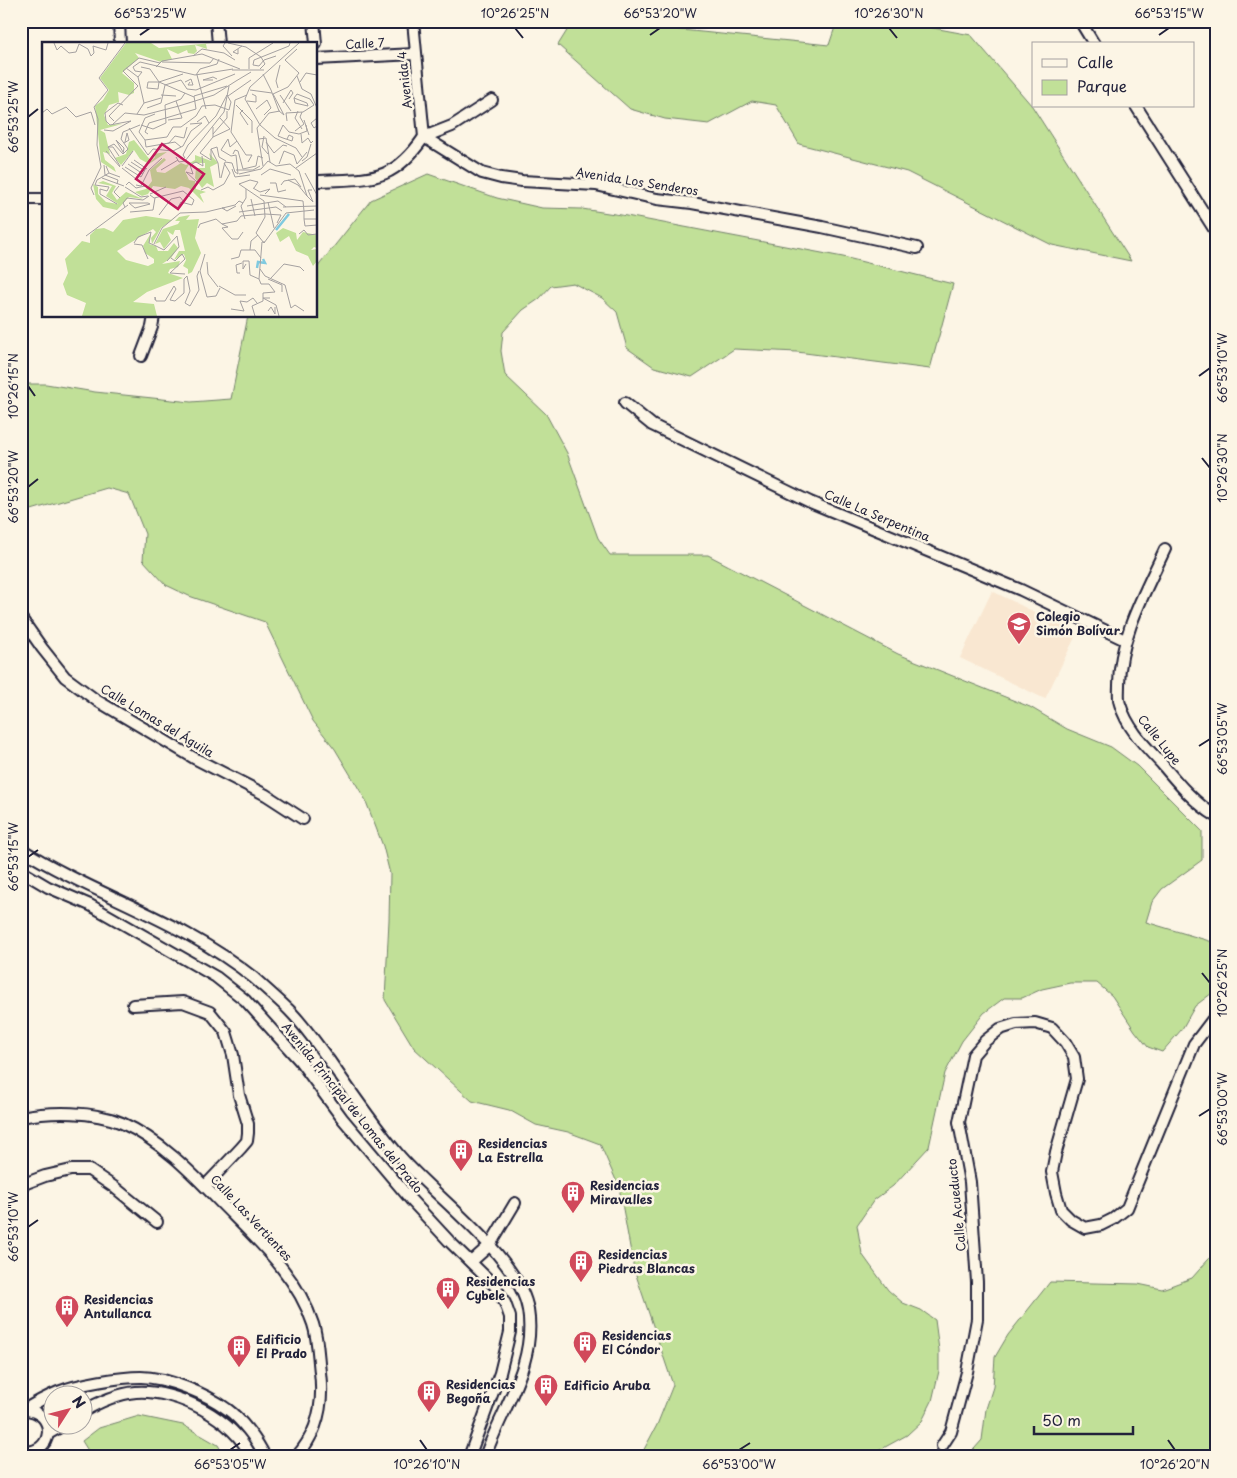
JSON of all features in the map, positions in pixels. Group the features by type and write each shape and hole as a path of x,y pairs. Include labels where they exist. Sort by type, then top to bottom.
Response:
{"street":[{"path":"119,21 120,42"},
{"path":"216,21 218,42"},
{"path":"314,21 316,42"},
{"name":"Avenida 4","path":"413,21 424,137"},
{"path":"1080,21 1093,42"},
{"name":"Calle 7","path":"318,58 415,54"},
{"path":"318,181 376,177 391,172 405,161 424,137 452,126 492,100"},
{"path":"1137,108 1216,232"},
{"name":"Avenida Los Senderos","path":"424,137 482,173 501,178 596,185 657,199 822,227 917,248"},
{"path":"21,199 42,199"},
{"path":"21,221 21,246"},
{"path":"141,356 154,318"},
{"name":"Calle La Serpentina","path":"625,403 652,425 810,502 1021,590 1125,640"},
{"name":"Calle Lupe","path":"1165,549 1125,640 1119,668 1119,702 1127,721 1138,738 1178,782 1206,810 1216,816"},
{"name":"Calle Lomas del Águila","path":"21,618 65,677 96,700 194,758 266,795 303,819"},
{"name":"Avenida Principal de Lomas del Prado","path":"21,849 43,863 183,932 220,954 254,978 289,1010 313,1038 398,1155 490,1245 520,1286 528,1309 530,1332 527,1350 514,1394 485,1457"},
{"name":"Avenida Principal de Lomas del Prado","path":"21,871 48,887 90,905 208,973 245,1000 300,1060 348,1124 411,1200 495,1286 505,1303 510,1317 510,1332 500,1373 469,1457"},
{"path":"132,1005 183,1002 210,1012 226,1032 233,1055 239,1095 248,1124 247,1141 205,1186"},
{"name":"Calle Acueducto","path":"942,1446 952,1432 967,1372 977,1319 970,1182 959,1122 973,1055 985,1041 1000,1030 1016,1024 1035,1023 1052,1028 1065,1042 1074,1057 1077,1079 1052,1172 1056,1193 1061,1210 1070,1220 1085,1228 1101,1226 1113,1220 1127,1208 1194,1044 1216,1015"},
{"name":"Calle Las Vertientes","path":"21,1117 75,1114 102,1116 121,1123 154,1141 205,1186 275,1259 297,1291 313,1323 322,1383 321,1401 314,1430 307,1445 296,1457"},
{"path":"21,1185 45,1176 71,1170 89,1170 114,1186 157,1222"},
{"path":"471,1262 490,1245 515,1202"},
{"path":"23,1410 68,1388 121,1378 143,1377 159,1380 186,1388 228,1409 260,1446 264,1457"},
{"path":"92,1406 116,1396 136,1392 171,1397 215,1416 236,1433 251,1457"},
{"path":"23,1410 32,1410 42,1416"},
{"path":"22,1453 41,1447 47,1436"}],"shaded area":[{"name":"Colegio Simón Bolívar","path":"992,591 1077,633 1045,699 960,658"}],"green space":[{"path":"573,21 671,21 672,29 829,45 837,21 922,21 928,27 971,35 1032,106 1131,261 1052,245 907,172 799,144 776,105 752,101 709,124 665,119 630,109 558,45"},
{"path":"428,174 497,198 542,208 582,209 621,215 843,257 953,284 930,369 797,352 734,349 692,377 654,367 627,348 617,312 602,298 573,283 551,286 539,299 523,310 503,332 501,351 505,375 546,414 567,453 598,538 610,555 708,555 898,654 1030,707 1067,729 1111,747 1137,766 1202,831 1202,860 1162,889 1152,902 1146,922 1216,943 1216,990 1195,1006 1182,1029 1162,1052 1148,1047 1112,996 1097,983 1070,983 1042,989 1022,998 1004,998 984,1013 962,1041 945,1073 929,1147 893,1186 874,1200 857,1225 862,1254 888,1290 903,1303 921,1310 935,1320 939,1350 939,1371 932,1401 922,1421 907,1435 867,1457 640,1457 657,1425 673,1385 634,1269 619,1187 600,1144 568,1132 536,1125 509,1110 472,1101 414,1048 385,1000 390,874 383,846 365,799 335,749 313,721 265,622 189,596 166,585 143,560 145,534 129,494 107,488 21,513 21,384 46,384 95,392 191,402 231,399 248,318 318,318 318,266 371,200"},
{"path":"1216,1251 1216,1457 967,1457 982,1440 986,1409 993,1387 995,1357 1008,1335 1050,1282 1138,1284 1162,1289 1192,1278"},
{"path":"139,1416 183,1425 218,1445 225,1457 92,1457 82,1441 89,1436 92,1436 92,1433 99,1428"}],"place":[{"name":"Colegio Simón Bolívar","path":"1019,645"},
{"name":"Residencias La Estrella","path":"461,1172"},
{"name":"Residencias Miravalles","path":"573,1214"},
{"name":"Residencias Piedras Blancas","path":"581,1283"},
{"name":"Residencias Cybele","path":"448,1310"},
{"name":"Residencias Antullanca","path":"67,1328"},
{"name":"Residencias El Cóndor","path":"585,1364"},
{"name":"Edificio El Prado","path":"239,1368"},
{"name":"Edificio Aruba","path":"546,1407"},
{"name":"Residencias Begoña","path":"429,1413"}]}
